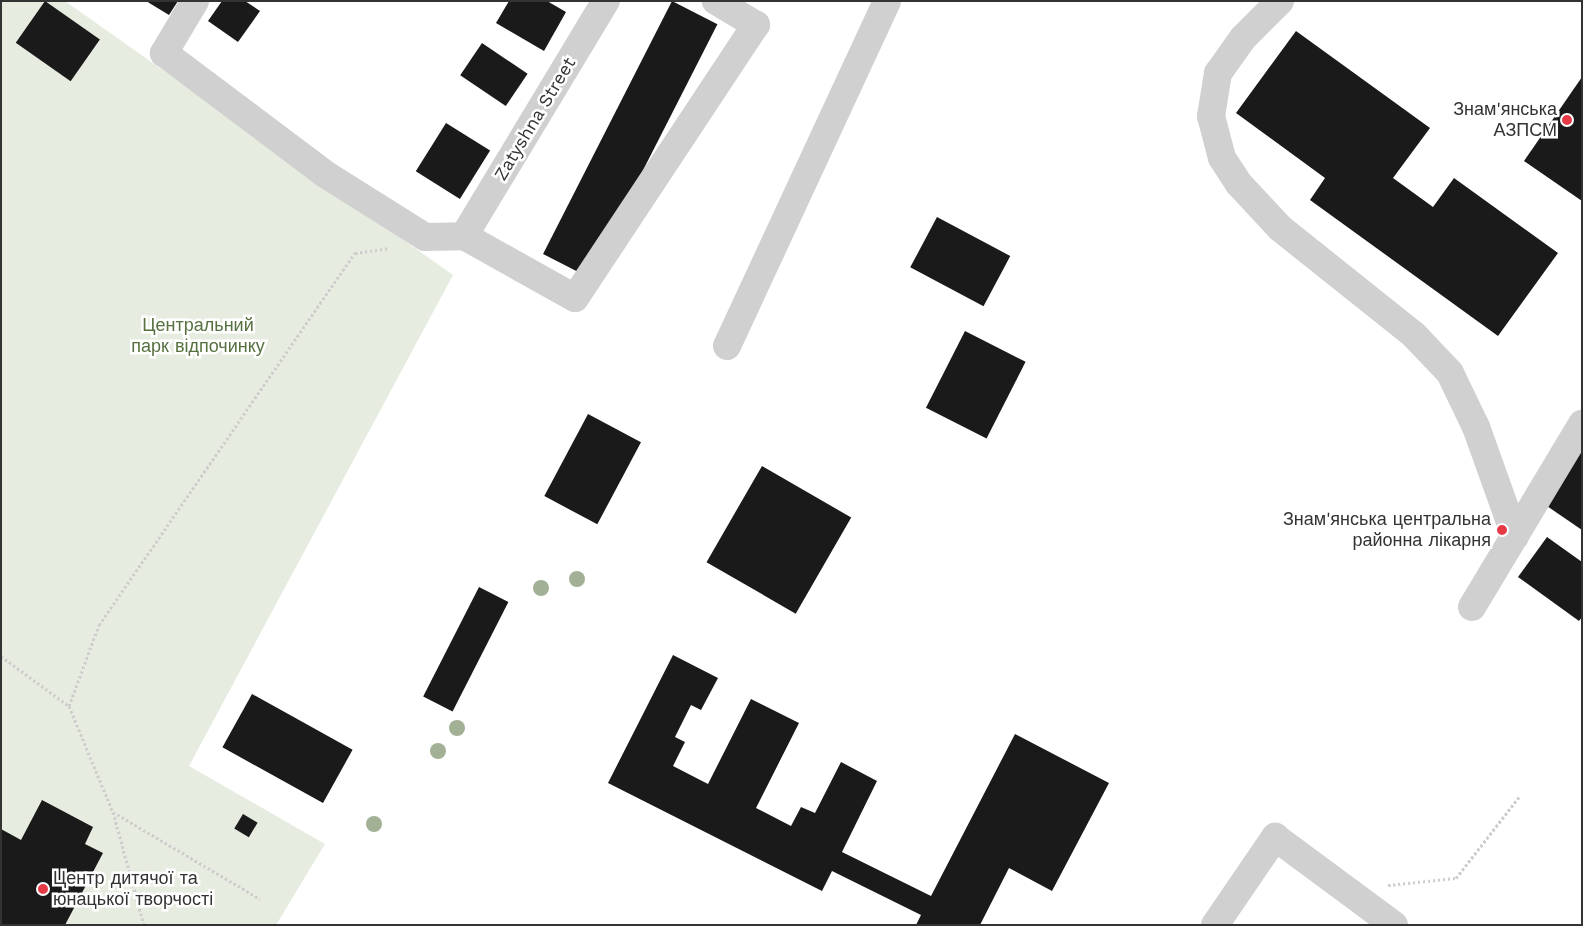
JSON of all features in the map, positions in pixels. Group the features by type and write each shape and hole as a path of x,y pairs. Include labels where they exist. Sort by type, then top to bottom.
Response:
{"street":[{"path":"195,1 164,53 325,174 425,238 464,236 575,298 756,25 716,1"},
{"name":"Zatyshna Street","path":"464,236 606,1"},
{"path":"727,346 887,1"},
{"path":"1280,1 1242,38 1218,74 1211,116 1222,158 1239,184 1280,228 1414,335 1450,373 1476,427 1515,536"},
{"path":"1472,607 1582,424"},
{"path":"1215,925 1275,837 1394,925"}],"path":[{"path":"69,706 99,625 355,253 392,248"},
{"path":"1,656 69,706 113,812 144,925"},
{"path":"1345,889 1456,878 1519,797"},
{"path":"113,812 260,899"}],"green space":[{"name":"Центральний парк відпочинку","path":"1,1 65,1 453,275 189,766 325,844 276,925 1,925"}],"building":[{"path":"45,1 100,39 71,81 16,43"},
{"path":"146,1 178,1 169,15"},
{"path":"222,1 245,1 260,11 238,42 208,21"},
{"path":"509,1 547,1 566,12 544,51 496,23"},
{"path":"672,1 717,24 589,277 543,254"},
{"path":"1296,31 1430,128 1393,178 1433,207 1454,178 1558,253 1498,336 1310,200 1325,178 1236,113"},
{"path":"482,43 528,74 506,106 460,75"},
{"name":"Знам'янська АЗПСМ","path":"1582,77 1582,201 1524,161"},
{"path":"446,123 490,151 460,199 416,171"},
{"path":"937,217 1010,256 984,306 910,267"},
{"path":"965,331 1026,362 987,438 926,408"},
{"path":"588,414 641,442 597,524 544,496"},
{"path":"1582,450 1582,530 1544,504"},
{"path":"762,466 851,518 796,614 706,562"},
{"path":"1547,537 1582,562 1582,617 1579,621 1518,577"},
{"path":"479,587 508,602 453,712 423,697"},
{"path":"673,655 718,678 701,710 691,705 675,737 685,742 673,766 708,784 751,699 799,723 756,808 791,826 801,807 815,813 841,762 877,781 842,852 931,896 1015,734 1109,783 1052,891 1009,868 980,925 916,925 921,915 832,871 822,891 608,783"},
{"path":"252,694 353,750 323,803 222,747"},
{"name":"Центр дитячої та юнацької творчості","path":"42,800 93,827 85,844 103,853 65,925 1,925 1,829 21,840"},
{"path":"243,814 258,823 249,837 234,829"}],"place":[{"name":"Знам'янська АЗПСМ","path":"1567,120"},
{"name":"Знам'янська центральна районна лікарня","path":"1502,530"},
{"name":"Центр дитячої та юнацької творчості","path":"43,889"}]}
